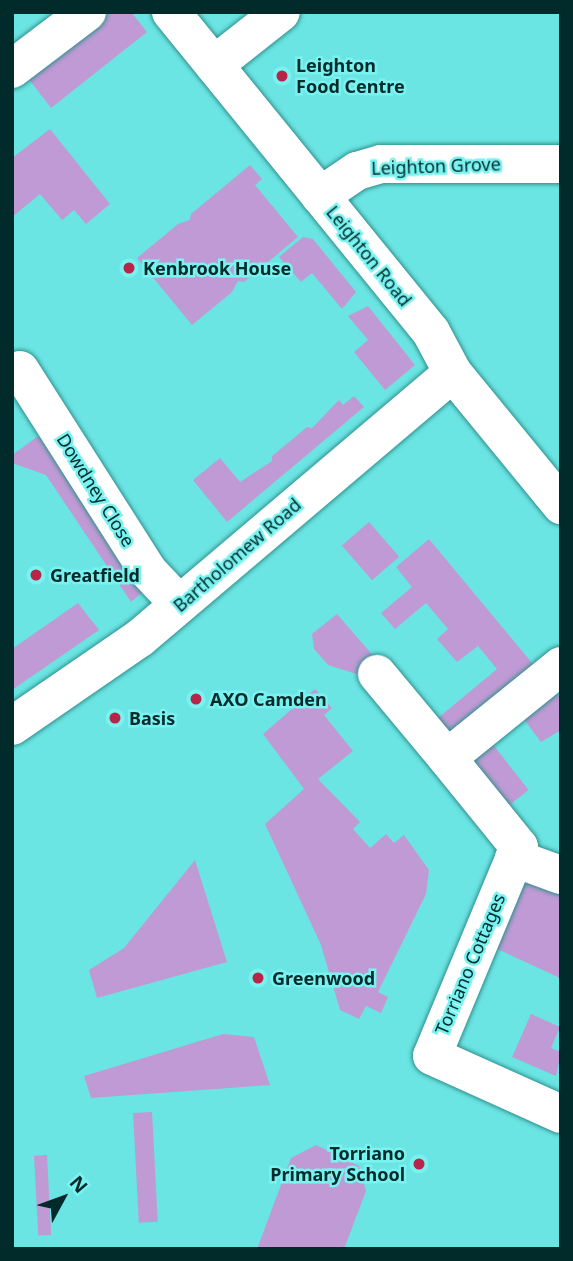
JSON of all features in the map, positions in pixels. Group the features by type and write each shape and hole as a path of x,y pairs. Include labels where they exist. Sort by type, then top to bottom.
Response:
{"street":[{"path":"12,69 87,12"},
{"name":"Leighton Road","path":"172,12 430,332 453,373 561,505"},
{"path":"214,65 281,12"},
{"name":"Leighton Grove","path":"320,196 357,171 381,164 561,164"},
{"name":"Dowdney Close","path":"20,370 148,571 179,604"},
{"name":"Bartholomew Road","path":"12,726 140,638 453,373"},
{"path":"447,758 561,666"},
{"path":"377,674 519,847 514,858 561,875"},
{"name":"Torriano Cottages","path":"514,858 432,1056 561,1114"}],"shaded area":[{"path":"111,12 131,12 147,32 51,108 28,78"},
{"path":"50,129 110,204 86,224 74,210 62,220 40,194 12,217 12,158"},
{"path":"250,165 262,179 255,185 298,237 244,282 238,281 232,292 192,325 137,258 178,224 190,220 191,214"},
{"path":"303,237 313,239 356,292 342,309 312,273 301,282 279,257"},
{"path":"368,306 415,365 385,390 354,352 368,340 348,316"},
{"path":"354,396 364,407 227,522 193,480 220,458 240,482 272,461 272,456 307,427 312,428 339,400 343,405"},
{"path":"49,436 145,590 131,602 46,475 12,463 12,455 37,437"},
{"path":"369,522 399,557 372,580 342,546"},
{"path":"429,539 537,669 447,741 432,723 497,669 478,646 457,662 437,639 448,629 426,603 395,629 381,613 412,587 396,567"},
{"path":"78,603 99,630 12,690 12,649"},
{"path":"337,614 382,666 369,678 328,665 314,649 312,634"},
{"path":"315,689 332,708 324,715 353,751 318,779 360,822 353,829 370,848 386,834 394,843 404,835 429,870 426,894 378,992 388,997 381,1013 366,1006 359,1019 340,1010 321,945 265,824 304,789 263,734"},
{"path":"556,693 561,699 561,730 541,742 523,718"},
{"path":"491,742 529,790 504,809 467,761"},
{"path":"195,860 227,962 97,998 89,970 124,948"},
{"path":"524,876 561,889 560,978 493,947"},
{"path":"531,1014 560,1027 551,1048 561,1052 556,1076 512,1057"},
{"path":"223,1034 254,1037 270,1085 91,1098 84,1076"},
{"path":"152,1112 158,1222 139,1223 133,1113"},
{"path":"316,1145 359,1166 366,1191 344,1249 257,1249 291,1158"},
{"path":"47,1155 51,1235 38,1236 34,1156"}],"place":[{"name":"Leighton Food Centre","path":"282,76"},
{"name":"Kenbrook House","path":"129,268"},
{"name":"Greatfield","path":"36,575"},
{"name":"AXO Camden","path":"196,699"},
{"name":"Basis","path":"115,718"},
{"name":"Greenwood","path":"258,978"},
{"name":"Torriano Primary School","path":"419,1164"}]}
